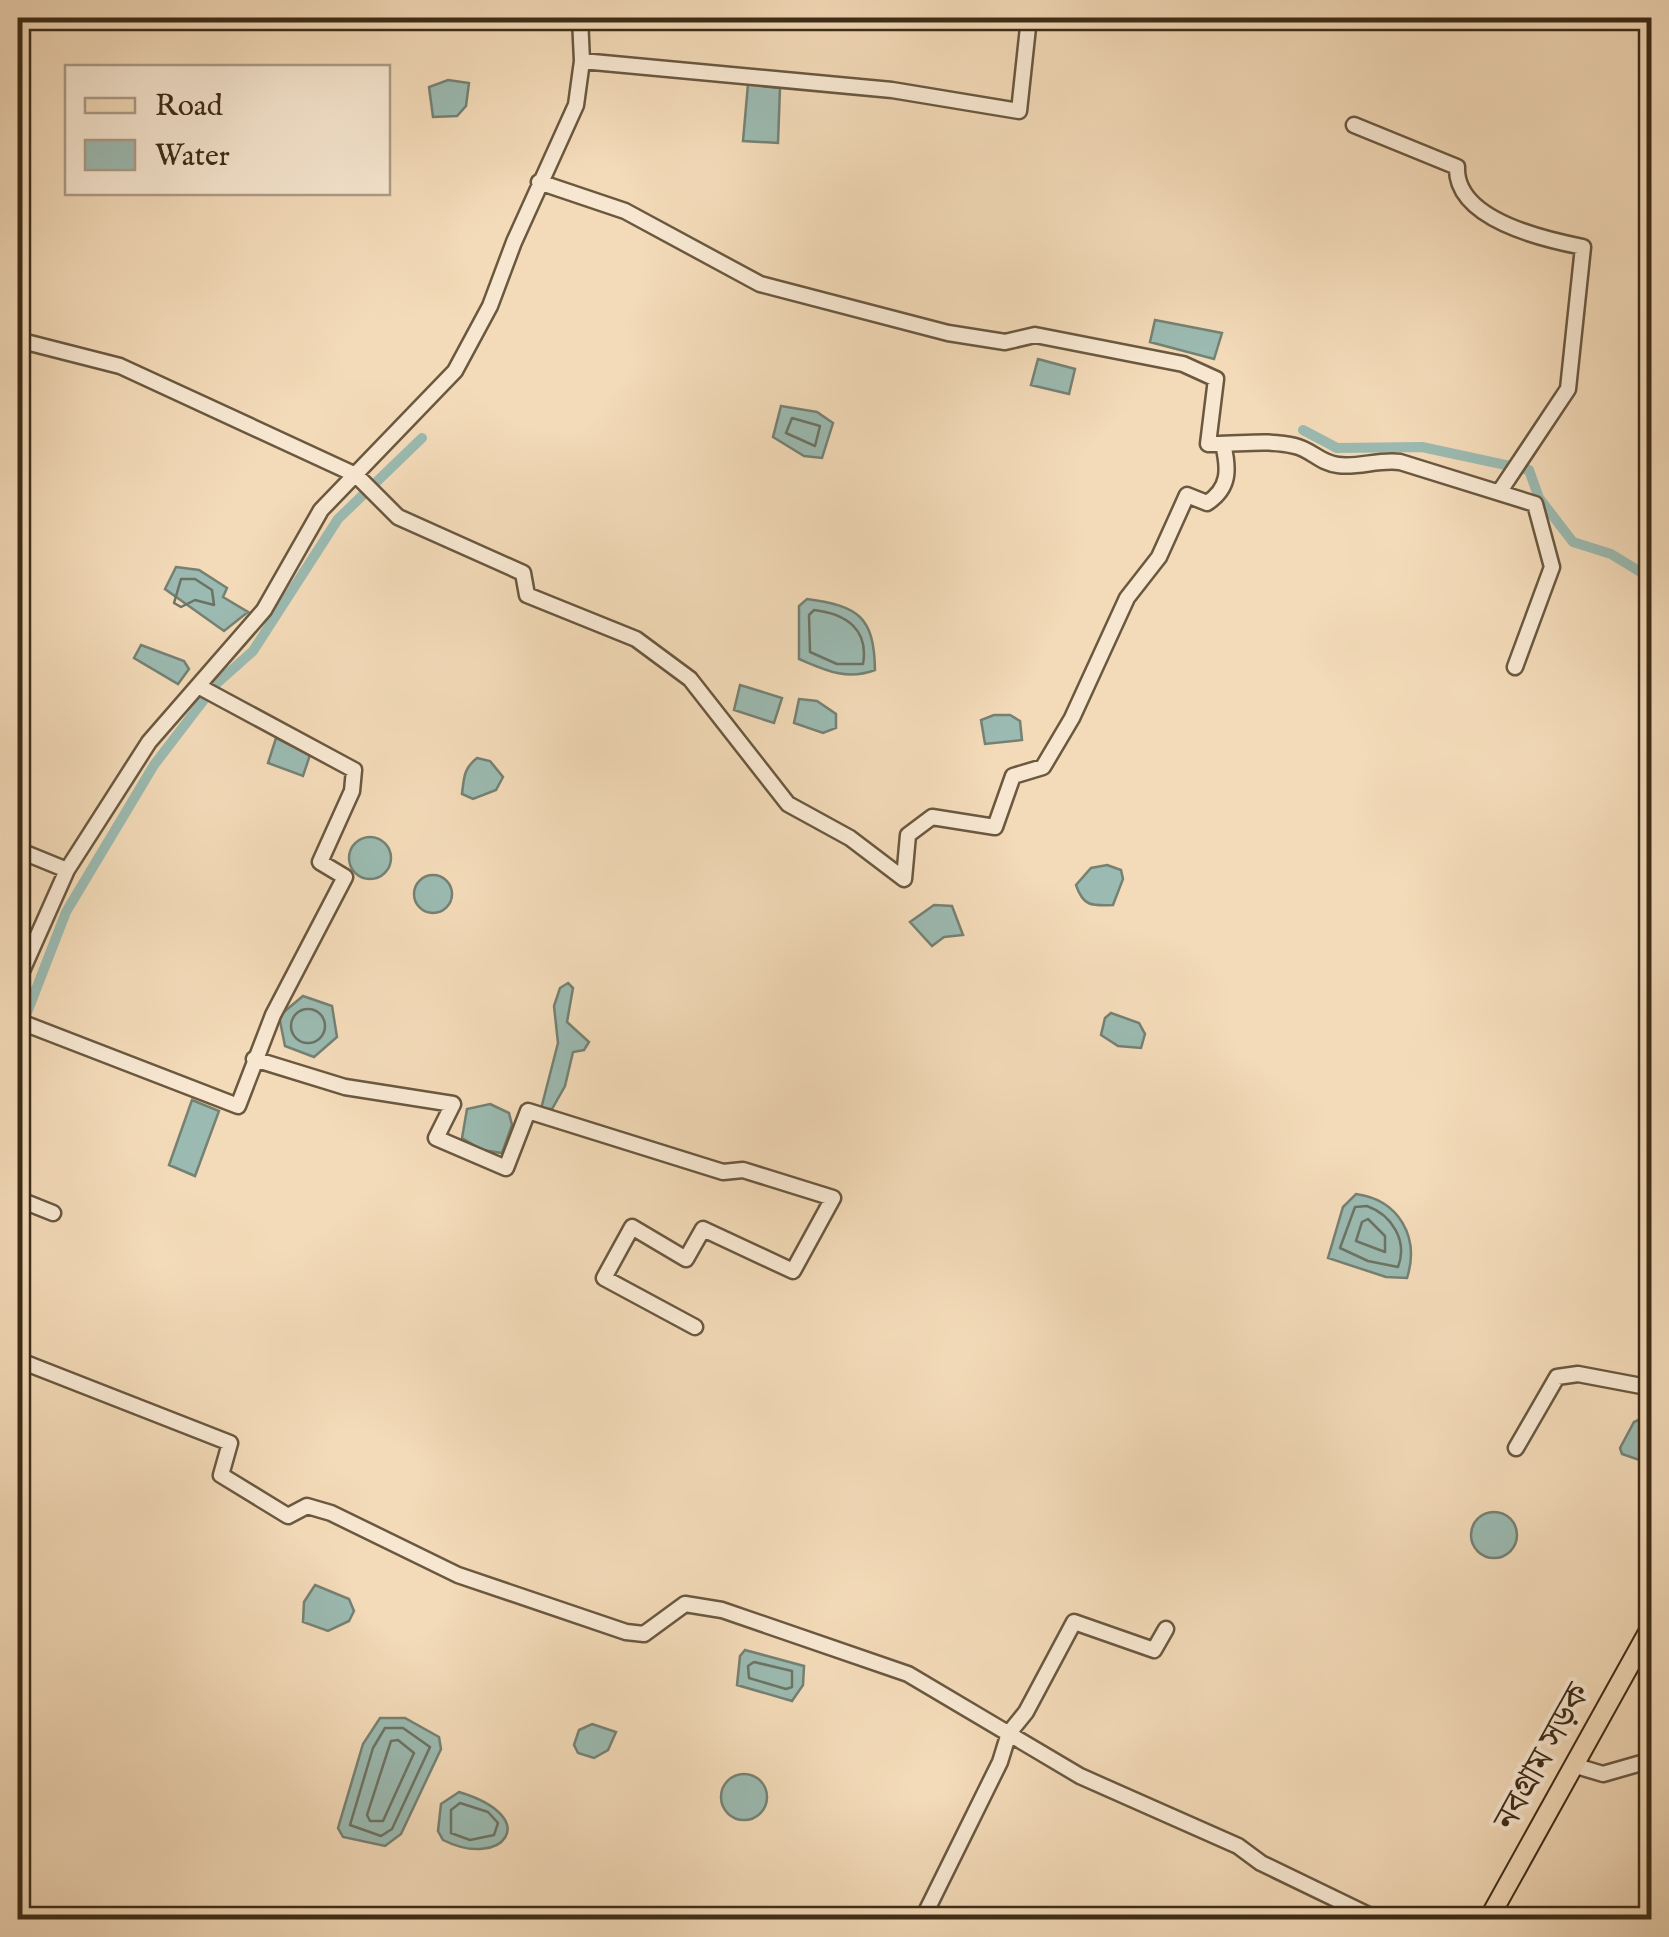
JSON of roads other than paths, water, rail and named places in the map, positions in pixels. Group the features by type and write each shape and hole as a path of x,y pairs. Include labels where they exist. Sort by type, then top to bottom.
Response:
{"main road":[{"name":"নবগ্রাম সড়ক","path":"1488,1920 1652,1625"}],"street":[{"path":"18,980 68,870 150,742 264,610 321,510 455,371 490,306 576,106 582,60 580,18"},
{"path":"582,60 892,90 1019,111 1029,18"},
{"path":"1354,125 1458,167 1457,181 1465,200 1524,235 1583,248 1568,389 1500,491"},
{"path":"542,183 626,211 760,284 948,332 1005,342 1035,335 1184,364 1216,379 1208,444 1285,444 1301,447 1322,463 1343,466 1379,459 1400,462 1535,504 1552,567 1514,667"},
{"path":"18,340 120,366 356,475 378,502 416,527 523,573 527,595 636,640 690,679 788,804 850,838 904,879 908,834 932,816 995,827 1013,776 1043,767 1072,718 1127,598 1159,557 1187,495 1207,503 1220,495 1230,470 1223,444"},
{"path":"18,1022 238,1106 254,1059 345,877 320,862 352,791 354,770 200,687"},
{"path":"18,850 68,870"},
{"path":"254,1059 346,1087 453,1104 436,1138 506,1168 528,1111 723,1172 744,1170 834,1198 793,1271 703,1229 686,1259 632,1227 604,1278 695,1327"},
{"path":"18,1199 53,1212"},
{"path":"18,1360 230,1443 221,1474 288,1516 307,1506 331,1513 458,1575 626,1632 644,1634 685,1604 722,1610 896,1669 1080,1776 1238,1846 1261,1863 1379,1920"},
{"path":"1516,1448 1557,1377 1578,1374 1652,1388"},
{"path":"922,1920 1000,1762 1009,1733 1019,1724 1074,1622 1154,1650 1166,1629"},
{"path":"1574,1765 1604,1774 1652,1760"}],"water":[{"path":"448,80 469,83 466,106 457,116 433,117 429,87"},
{"path":"748,84 780,88 778,143 743,141"},
{"path":"1155,320 1222,333 1214,359 1150,342"},
{"path":"1038,359 1075,369 1069,394 1031,385"},
{"path":"781,406 817,412 833,423 822,458 804,456 773,437"},
{"path":"176,567 199,570 227,588 223,597 248,612 224,631 165,589"},
{"path":"807,599 839,606 860,617 871,638 875,670 845,674 799,659 799,606"},
{"path":"141,645 184,661 189,669 178,684 134,658"},
{"path":"740,685 782,698 774,723 734,710"},
{"path":"799,699 817,701 836,714 836,728 823,733 794,723"},
{"path":"1010,715 1020,721 1022,740 985,744 981,720"},
{"path":"276,738 310,755 303,776 268,763"},
{"path":"477,758 490,761 503,777 496,790 473,799 462,794 467,769"},
{"path":"370,837 385,843 391,858 385,873 370,879 355,873 349,858 355,843"},
{"path":"1107,865 1121,870 1123,879 1113,905 1089,903 1076,885 1091,868"},
{"path":"433,875 446,881 452,894 446,907 433,913 420,907 414,894 420,881"},
{"path":"934,905 952,906 963,935 944,937 932,946 910,922"},
{"path":"568,983 573,988 567,1022 589,1042 584,1050 573,1052 565,1086 552,1109 541,1109 558,1043 554,1006 560,988"},
{"path":"303,996 332,1006 337,1037 314,1057 285,1046 279,1016"},
{"path":"1111,1013 1139,1023 1145,1034 1141,1048 1118,1046 1101,1035 1105,1018"},
{"path":"192,1100 219,1111 195,1176 169,1165"},
{"path":"490,1104 509,1113 512,1125 502,1153 482,1150 462,1138 467,1109"},
{"path":"1356,1194 1384,1204 1402,1223 1411,1248 1407,1278 1386,1277 1328,1258 1343,1207"},
{"path":"1651,1414 1651,1464 1622,1454 1620,1448 1634,1422"},
{"path":"1494,1512 1511,1518 1517,1535 1511,1552 1494,1558 1477,1552 1471,1535 1477,1518"},
{"path":"315,1585 349,1599 354,1611 349,1621 328,1631 303,1622 304,1602"},
{"path":"745,1650 804,1666 803,1685 792,1701 737,1685 740,1656"},
{"path":"380,1718 405,1718 439,1737 441,1749 401,1834 385,1846 343,1837 338,1828 363,1744"},
{"path":"592,1724 616,1732 608,1750 594,1758 578,1753 574,1745 579,1730"},
{"path":"744,1774 760,1781 767,1797 760,1813 744,1820 728,1813 721,1797 728,1781"},
{"path":"459,1792 501,1815 507,1827 505,1837 497,1845 464,1848 443,1840 438,1831 441,1804"}],"waterway":[{"path":"1303,430 1337,448 1422,447 1529,470 1539,498 1573,542 1611,554 1652,579"},
{"path":"18,1036 66,912 154,765 216,684 253,651 338,519 422,438"}]}
